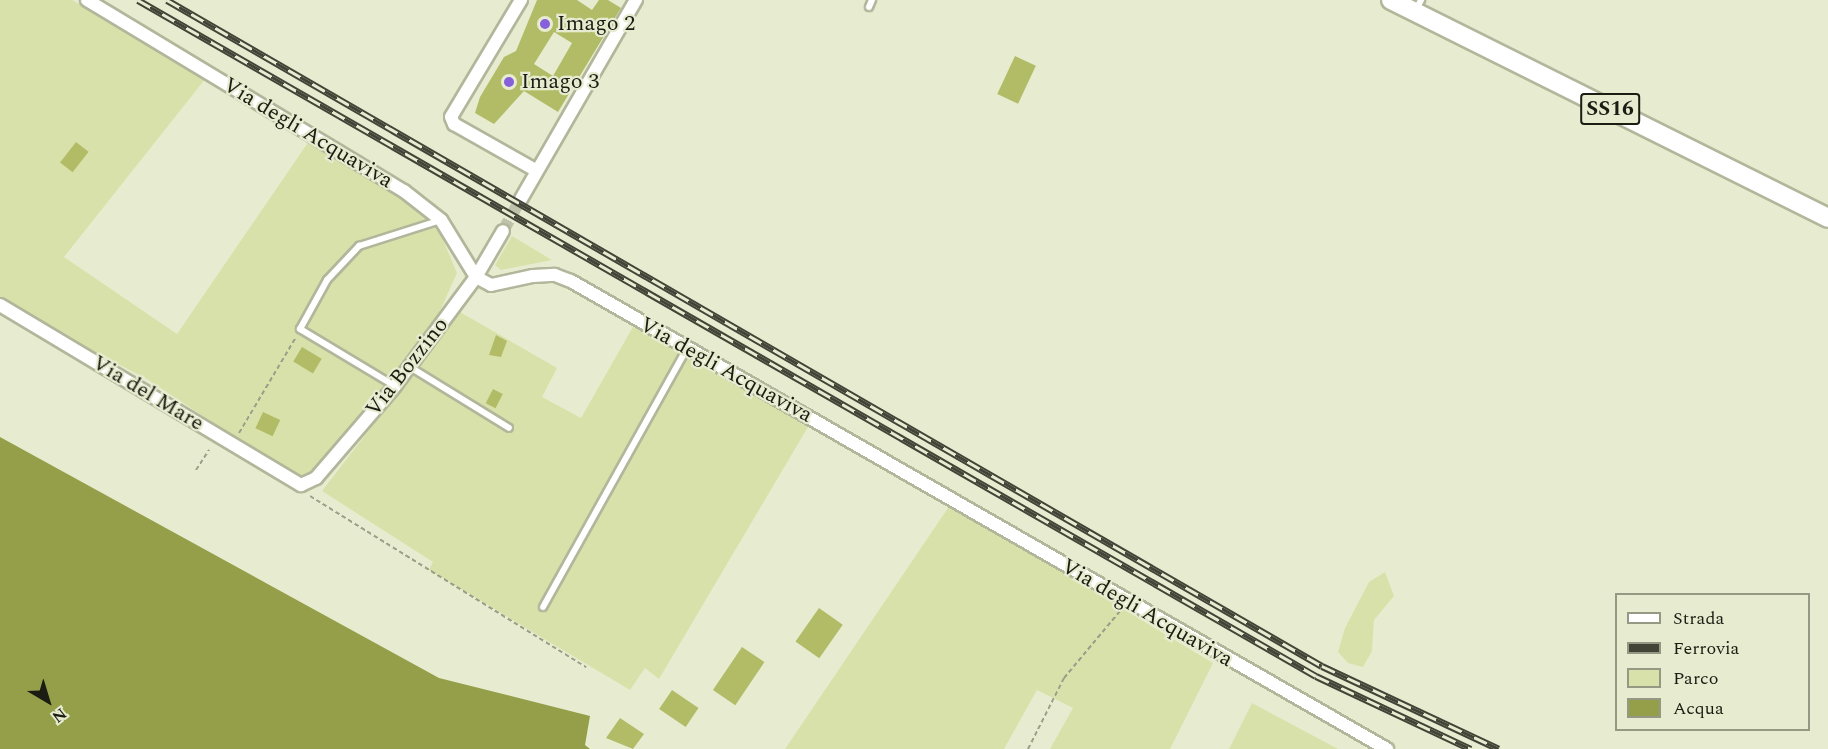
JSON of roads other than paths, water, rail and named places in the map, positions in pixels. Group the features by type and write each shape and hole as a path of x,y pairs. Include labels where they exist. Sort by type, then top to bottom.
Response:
{"main road":[{"name":"SS16","path":"1391,0 1418,6 1828,218"}],"street":[{"name":"Via degli Acquaviva","path":"87,0 404,191 441,220 476,277 491,285 555,275 1387,749"},
{"path":"521,0 451,117 454,124 537,171"},
{"path":"521,199 636,0"},
{"name":"Via Bozzino","path":"300,484 316,478 410,367 476,277 503,231"},
{"name":"Via del Mare","path":"0,305 300,484"}],"lane":[{"path":"869,7 872,0"},
{"path":"394,386 300,329 327,280 359,246 441,220"},
{"path":"543,607 686,350"},
{"path":"410,367 509,428"}],"water":[{"path":"0,437 439,678 590,716 585,745 590,749 0,749"}],"tunnel":[{"path":"503,231 521,199"}],"railway":[{"path":"138,0 1316,676 1471,749"},
{"path":"167,0 1322,666 1499,749"}],"place":[{"name":"Imago 2","path":"545,24"},
{"name":"Imago 3","path":"509,82"}]}
